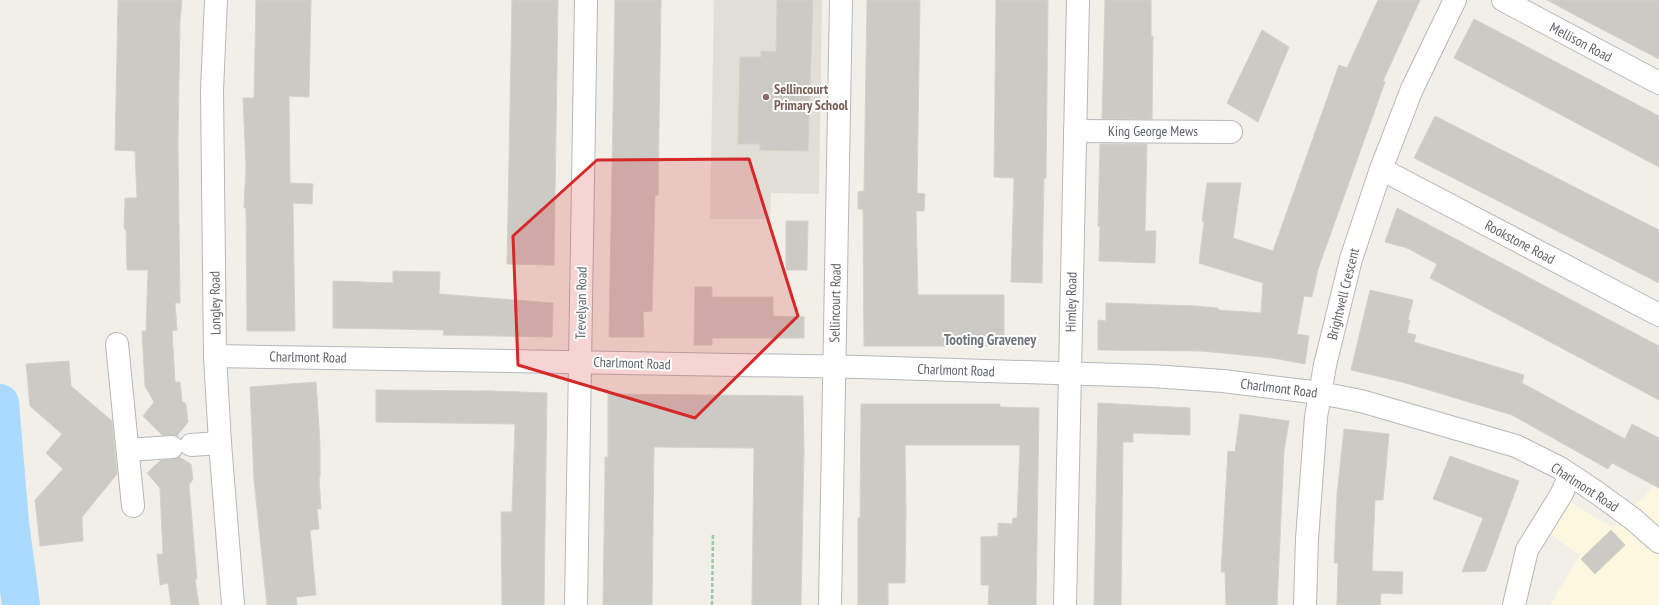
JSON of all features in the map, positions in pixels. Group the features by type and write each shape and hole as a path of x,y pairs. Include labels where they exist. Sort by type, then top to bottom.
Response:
{"street":[{"name":"Longley Road","path":"216,0 212,90 215,356 220,443 233,605"},
{"name":"Trevelyan Road","path":"576,605 586,0"},
{"name":"Sellincourt Road","path":"830,605 841,0"},
{"name":"Himley Road","path":"1065,605 1078,0"},
{"name":"Brightwell Crescent","path":"1305,605 1307,539 1316,417 1325,366 1351,259 1381,168 1412,89 1455,0"},
{"name":"Mellison Road","path":"1502,0 1659,83"},
{"name":"King George Mews","path":"1075,131 1232,132"},
{"name":"Rookstone Road","path":"1381,168 1659,315"},
{"path":"117,344 133,506"},
{"name":"Charlmont Road","path":"215,356 834,367 1152,376 1222,381 1320,393 1361,401 1516,446 1560,468 1596,492 1633,519 1659,542"},
{"path":"128,450 220,443"},
{"path":"1514,605 1527,550 1561,496 1570,475"}],"path":[{"path":"712,605 713,533"}],"highlighted area":[{"path":"749,159 798,316 695,418 518,365 513,236 597,160"}],"shaded area":[{"name":"Sellincourt Primary School","path":"714,0 822,0 819,194 771,193 770,219 710,219"},
{"path":"1659,479 1659,605 1550,605 1580,555 1544,530 1569,501 1613,528 1634,504 1643,499"}],"building":[{"path":"118,0 182,0 180,21 178,142 180,303 175,303 177,330 172,331 175,382 180,382 182,401 186,404 188,422 177,436 162,435 143,416 154,402 145,386 142,331 146,331 148,270 127,270 126,229 124,229 125,198 137,198 135,151 115,150"},
{"path":"256,0 311,0 309,97 289,96 290,183 313,184 312,204 293,203 295,331 247,331 246,208 244,208 246,166 243,98 254,98"},
{"path":"512,0 558,0 554,265 507,264"},
{"path":"615,0 661,0 658,195 655,195 652,311 643,312 644,337 609,337"},
{"path":"777,0 813,0 808,151 760,150 760,144 738,144 740,57 761,57 761,51 776,52"},
{"path":"867,0 920,0 917,193 925,194 924,211 916,211 918,295 1004,295 1004,346 864,346 863,209 858,209 858,192 864,191"},
{"path":"996,0 1048,0 1046,178 1044,178 1042,283 1011,282 1014,178 994,177"},
{"path":"1105,0 1151,0 1151,36 1153,36 1152,119 1102,119"},
{"path":"1378,0 1420,0 1383,81 1385,82 1318,269 1312,297 1304,296 1297,334 1309,336 1305,364 1273,358 1201,351 1098,350 1098,320 1106,321 1106,303 1196,306 1218,308 1218,310 1261,313 1263,283 1199,263 1207,183 1241,183 1233,238 1273,251 1339,65 1347,68"},
{"path":"1547,0 1659,0 1659,59 1586,21"},
{"path":"1474,19 1659,116 1659,167 1454,58"},
{"path":"1262,30 1289,47 1258,122 1227,103"},
{"path":"1435,116 1659,230 1659,283 1414,158"},
{"path":"1100,144 1147,144 1145,231 1156,231 1155,263 1099,261 1100,226 1098,226"},
{"path":"1397,208 1659,346 1659,400 1430,278 1437,264 1407,248 1385,242"},
{"path":"786,221 808,221 807,270 786,270"},
{"path":"393,271 440,272 439,294 553,303 552,337 443,335 444,330 333,328 333,281 393,283"},
{"path":"695,287 712,287 712,297 773,297 773,316 804,317 804,338 712,338 712,345 694,345"},
{"path":"1370,290 1413,300 1408,320 1410,320 1407,333 1416,335 1414,342 1524,375 1522,383 1625,439 1632,424 1659,438 1659,488 1612,463 1608,469 1512,415 1402,382 1351,370"},
{"path":"69,361 71,386 112,421 117,474 82,517 83,541 40,546 35,500 63,469 46,453 62,434 30,406 26,364"},
{"path":"316,382 320,444 319,477 321,509 317,509 319,529 310,530 316,595 296,597 297,605 267,605 254,480 250,387"},
{"path":"376,390 547,393 544,605 502,605 501,512 512,512 515,424 376,422"},
{"path":"608,394 803,396 804,450 801,605 752,605 754,448 654,447 652,605 603,605 605,457 608,457"},
{"path":"1098,403 1190,408 1190,435 1133,433 1133,442 1123,442 1121,605 1094,605"},
{"path":"861,404 1000,404 1000,407 1039,408 1036,605 988,605 989,585 981,585 981,537 998,536 998,523 1012,524 1013,518 1017,518 1020,445 905,445 905,583 888,583 888,605 858,605 858,518 860,518"},
{"path":"1240,414 1289,421 1284,451 1277,605 1226,605 1225,572 1221,572 1228,451 1235,452"},
{"path":"1344,429 1389,434 1383,500 1375,500 1372,571 1403,572 1402,594 1381,593 1380,605 1337,605 1338,563 1334,563 1337,495"},
{"path":"1450,456 1519,481 1486,571 1462,572 1483,518 1433,499"},
{"path":"179,457 191,464 193,479 189,485 197,579 195,579 199,605 171,605 168,583 160,585 157,554 163,554 160,488 147,473 161,460"},
{"path":"1611,530 1625,545 1595,574 1581,559"}],"waterway":[{"path":"0,403 10,523 21,605"}],"place":[{"name":"Sellincourt Primary School","path":"766,97"}],"district":[{"name":"Tooting Graveney","path":"990,339"}]}
